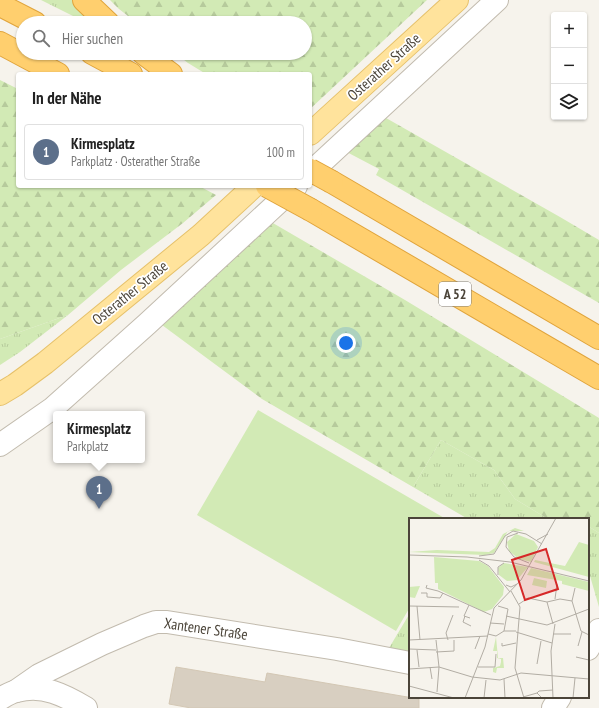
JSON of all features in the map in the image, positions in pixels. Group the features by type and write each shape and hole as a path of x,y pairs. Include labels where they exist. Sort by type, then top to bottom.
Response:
{"highway":[{"path":"84,0 101,16"},
{"path":"0,5 21,16"},
{"path":"0,43 16,52"},
{"path":"32,60 54,72"},
{"path":"105,60 127,72"},
{"path":"152,60 168,72"},
{"name":"A 52","path":"312,171 599,338"},
{"name":"A 52","path":"271,188 599,378"}],"main road":[{"name":"Osterather Straße","path":"312,132 457,0"},
{"name":"Osterather Straße","path":"0,394 15,385 51,358 201,235 252,188"}],"street":[{"path":"312,171 496,0"},
{"path":"0,445 53,408 147,324 294,188"},
{"name":"Xantener Straße","path":"8,695 39,675 102,644 156,622 167,622 337,649 409,663"},
{"path":"589,647 599,630"},
{"name":"Xantener Straße","path":"8,695 34,688 52,692 70,699 86,708"},
{"path":"553,708 559,698"}],"green space":[{"path":"41,0 72,0 87,16 73,16"},
{"path":"110,0 427,0 312,107 312,72 203,72 184,60 312,60 312,16 128,16"},
{"path":"0,80 16,88 16,188 203,188 216,195 183,223 121,270 68,315 0,339"},
{"path":"379,114 599,240 599,303 376,175 379,169 341,149"},
{"path":"266,219 405,300 599,418 599,533 589,527 589,518 546,518 515,499 494,470 441,440 413,487 262,399 162,325"},
{"path":"68,315 20,352 0,365 0,339"},
{"path":"258,410 444,518 409,518 409,609 396,631 197,515"},
{"path":"441,440 494,470 515,499 546,518 466,518 413,487"},
{"path":"589,527 599,533 599,607 589,572"},
{"path":"409,615 409,654 389,648"}],"building":[{"path":"176,667 265,682 267,673 419,699 419,708 191,708 169,704"}],"place":[{"name":"Kirmesplatz","path":"99,509"}]}
